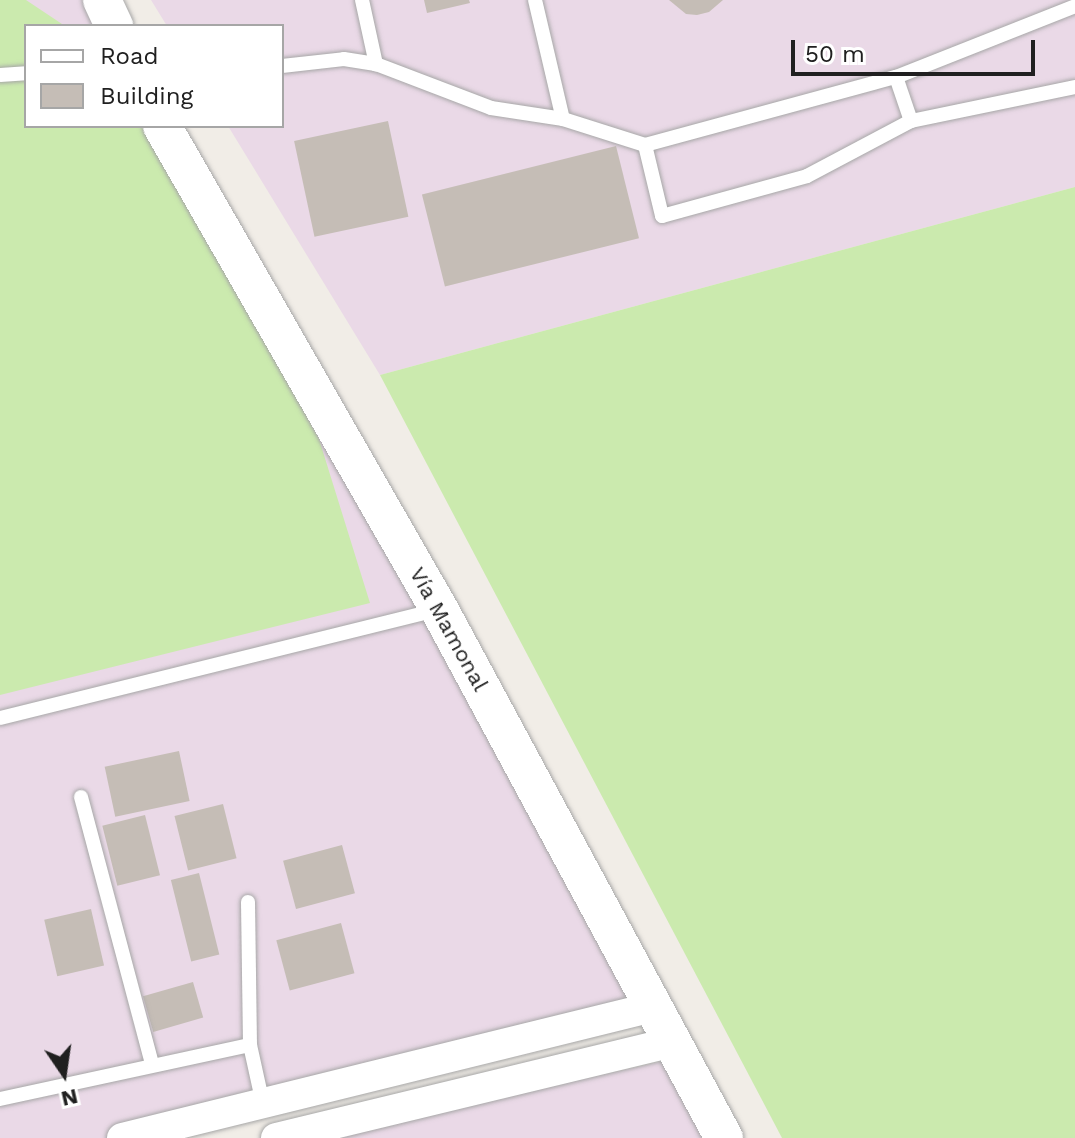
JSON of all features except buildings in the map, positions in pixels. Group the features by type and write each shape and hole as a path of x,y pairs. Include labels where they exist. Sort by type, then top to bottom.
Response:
{"street":[{"path":"102,0 113,24"},
{"name":"Vía Mamonal","path":"163,128 439,609 724,1138"},
{"path":"122,1138 653,1007"},
{"path":"276,1138 673,1042"}],"lane":[{"path":"362,0 376,64"},
{"path":"535,0 563,119"},
{"path":"284,66 344,59 376,64 491,108 563,119 645,145 896,77 1075,6"},
{"path":"0,75 24,73"},
{"path":"896,77 911,121"},
{"path":"645,145 662,216 807,176 911,121 1075,87"},
{"path":"0,718 439,609"},
{"path":"81,797 152,1064"},
{"path":"248,902 250,1045 263,1104"},
{"path":"0,1099 250,1045"}],"shaded area":[{"path":"0,0 103,0 115,24 24,24 24,128 169,128 653,1007 263,1104 106,1138 0,1138"},
{"path":"151,0 1075,0 1075,187 380,375 229,128 284,128 284,24 166,24"},
{"path":"668,1060 711,1138 321,1138"}],"green space":[{"path":"0,0 26,0 62,24 24,24 24,128 147,128 319,439 370,603 0,695"},
{"path":"1075,187 1075,1138 782,1138 380,375"}]}
